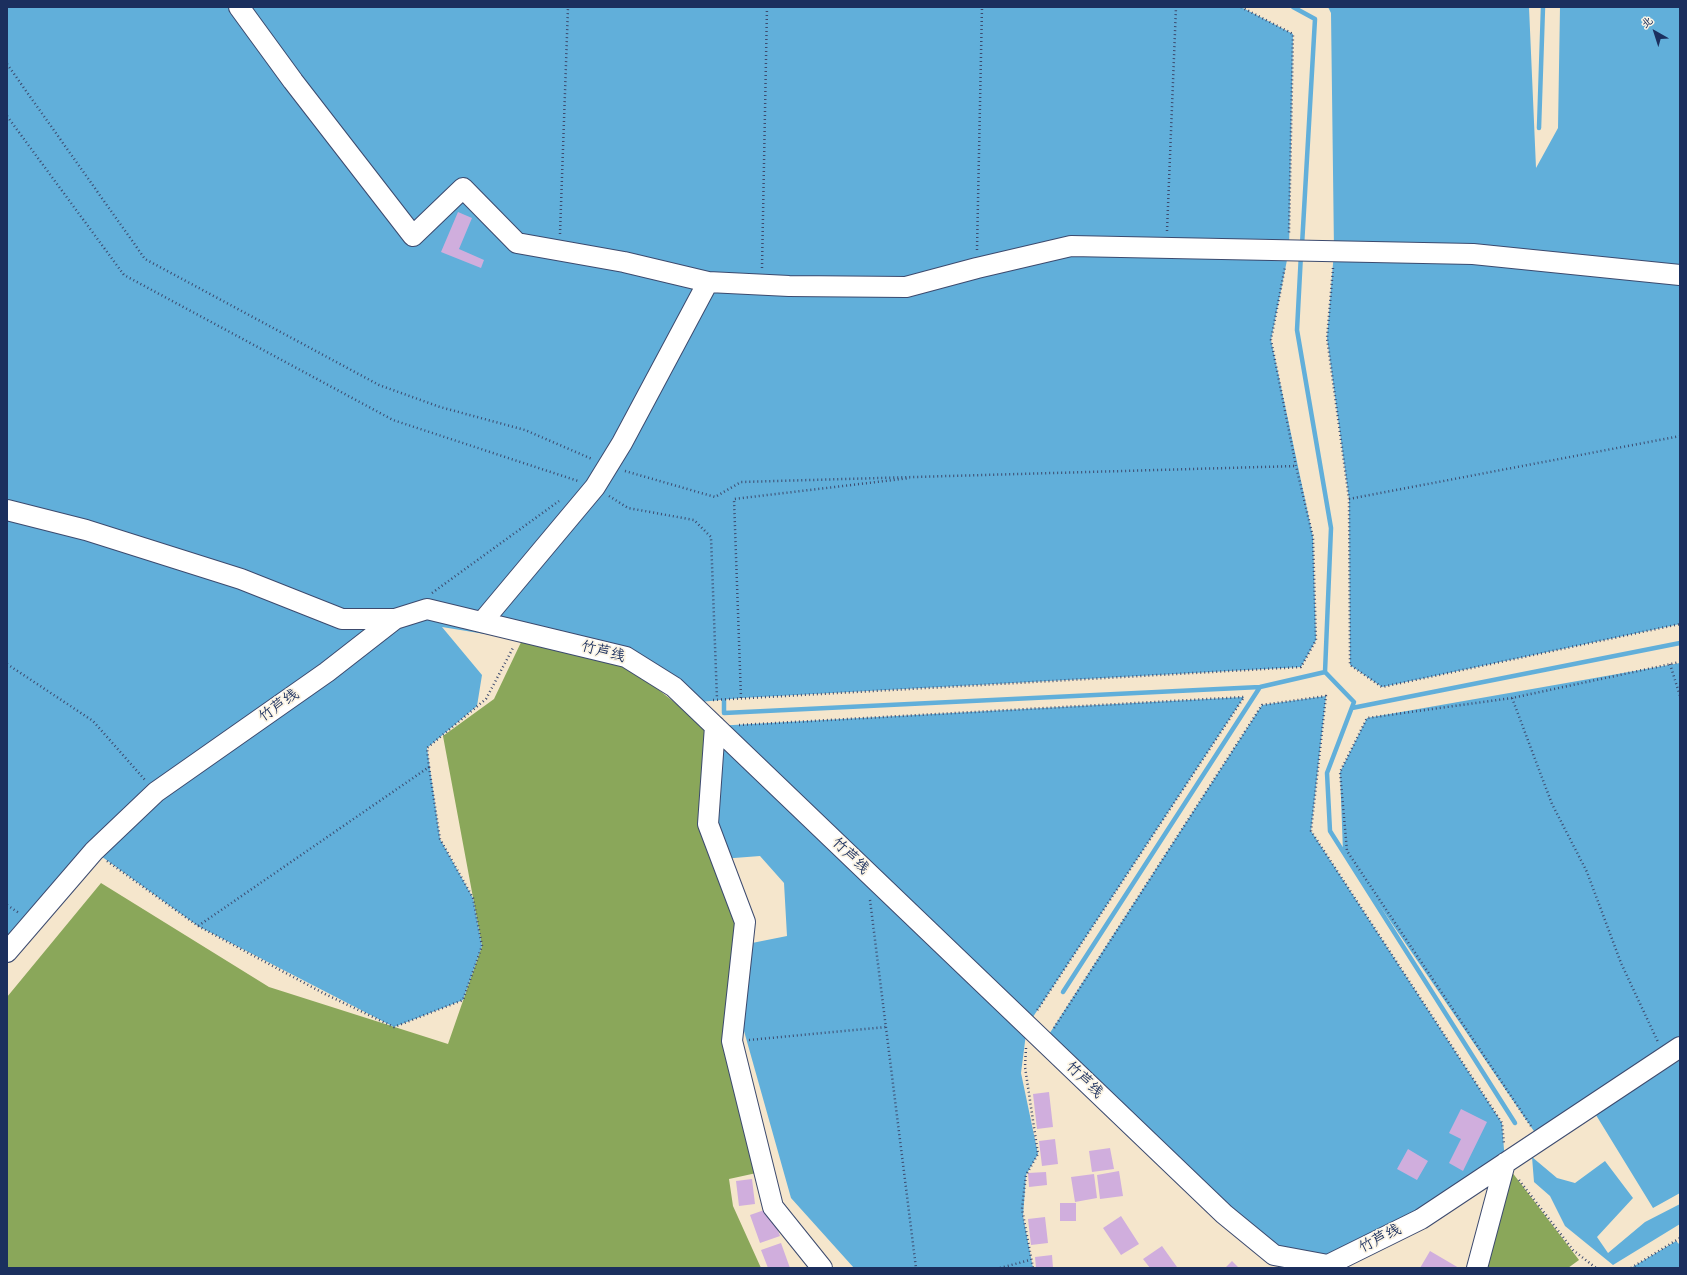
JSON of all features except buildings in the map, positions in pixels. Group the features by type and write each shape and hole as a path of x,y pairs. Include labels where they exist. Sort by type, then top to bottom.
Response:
{"street":[{"path":"239,7 413,236 463,188 517,243 624,262 708,282 762,285 906,287 977,268 1071,246 1472,254 1680,275"},
{"path":"482,622 601,477 708,282"},
{"path":"7,510 86,530 241,579 342,619 395,619"},
{"name":"竹芦线","path":"7,952 94,851 156,792 327,672 395,619 426,609 626,656 674,687 1224,1214 1274,1255 1328,1265 1421,1219 1672,1052"},
{"path":"715,726 708,824 745,922 732,1041 773,1207 822,1268"},
{"path":"1477,1268 1505,1163"}],"path":[{"path":"560,250 568,7"},
{"path":"762,285 768,7"},
{"path":"977,268 982,7"},
{"path":"1166,248 1176,7"},
{"path":"7,64 145,259 379,385 440,407 525,430 601,477 628,508 694,520 711,537 718,699 742,698 1301,667 1316,640 1313,537 1296,466 1271,340 1299,250 1293,34 1240,7"},
{"path":"7,116 124,275 393,420 601,477 715,497 741,482 1296,466"},
{"path":"1334,251 1327,338 1349,499 1350,665 1382,687 1680,624"},
{"path":"1349,499 1680,436"},
{"path":"742,698 734,499 926,476"},
{"path":"426,596 565,497"},
{"path":"94,851 198,926 325,994 394,1027 463,1000 482,946 473,898 440,839 427,748 486,699 522,632"},
{"path":"1540,1140 1348,851 1340,772 1367,718 1512,698 1680,662"},
{"path":"7,664 93,722 156,792"},
{"path":"1670,664 1680,696"},
{"path":"1044,1042 1262,705 1326,696 1312,831 1502,1122 1505,1163 1573,1250 1596,1268"},
{"path":"715,726 1244,697 1027,1026 1025,1067 1038,1154 1026,1175 1022,1209 1030,1260 1033,1268"},
{"path":"1512,698 1552,804 1587,872 1621,963 1672,1052"},
{"path":"198,926 429,767"},
{"path":"867,872 916,1268"},
{"path":"732,1041 886,1027"},
{"path":"1631,1268 1680,1238"},
{"path":"1000,1268 1030,1260"}],"green space":[{"path":"524,636 626,664 707,728 698,817 745,922 728,1045 761,1172 729,1179 733,1206 761,1268 7,1268 7,997 101,883 269,987 448,1044 482,946 443,736 494,699"},
{"path":"1505,1163 1579,1260 1568,1268 1477,1268"}],"water":[{"path":"7,7 1241,7 1293,34 1289,250 1271,340 1313,537 1316,640 1301,667 741,698 690,703 626,657 442,627 482,675 477,706 427,748 440,839 473,898 482,946 463,1000 394,1027 198,926 94,851 7,952"},
{"path":"1328,7 1529,7 1536,168 1558,128 1560,7 1680,7 1680,624 1382,687 1350,665 1349,499 1327,338 1334,251 1331,13"},
{"path":"1680,663 1680,1047 1540,1140 1343,852 1340,772 1367,718"},
{"path":"1326,696 1311,831 1502,1123 1505,1163 1328,1265 1274,1255 1044,1042 1262,705"},
{"path":"1244,697 1027,1026 1021,1073 1038,1154 1026,1175 1023,1216 1033,1268 854,1268 791,1198 735,999 742,945 787,936 784,883 760,856 721,859 708,824 715,726"},
{"path":"1680,1060 1680,1193 1653,1208 1596,1115"},
{"path":"1532,1157 1557,1178 1575,1183 1605,1161 1633,1198 1597,1237 1608,1253 1645,1222 1680,1204 1680,1224 1613,1265 1565,1226 1550,1196 1534,1182"},
{"path":"1676,1241 1680,1245 1680,1268 1631,1268"}],"waterway":[{"path":"1293,7 1315,19 1302,245"},
{"path":"1539,128 1543,7"},
{"path":"1301,254 1297,330 1331,528 1325,672 1354,702 1327,773 1330,831 1515,1123"},
{"path":"1352,708 1680,643"},
{"path":"724,695 724,713 1260,687 1325,672"},
{"path":"1063,992 1260,687"}]}
